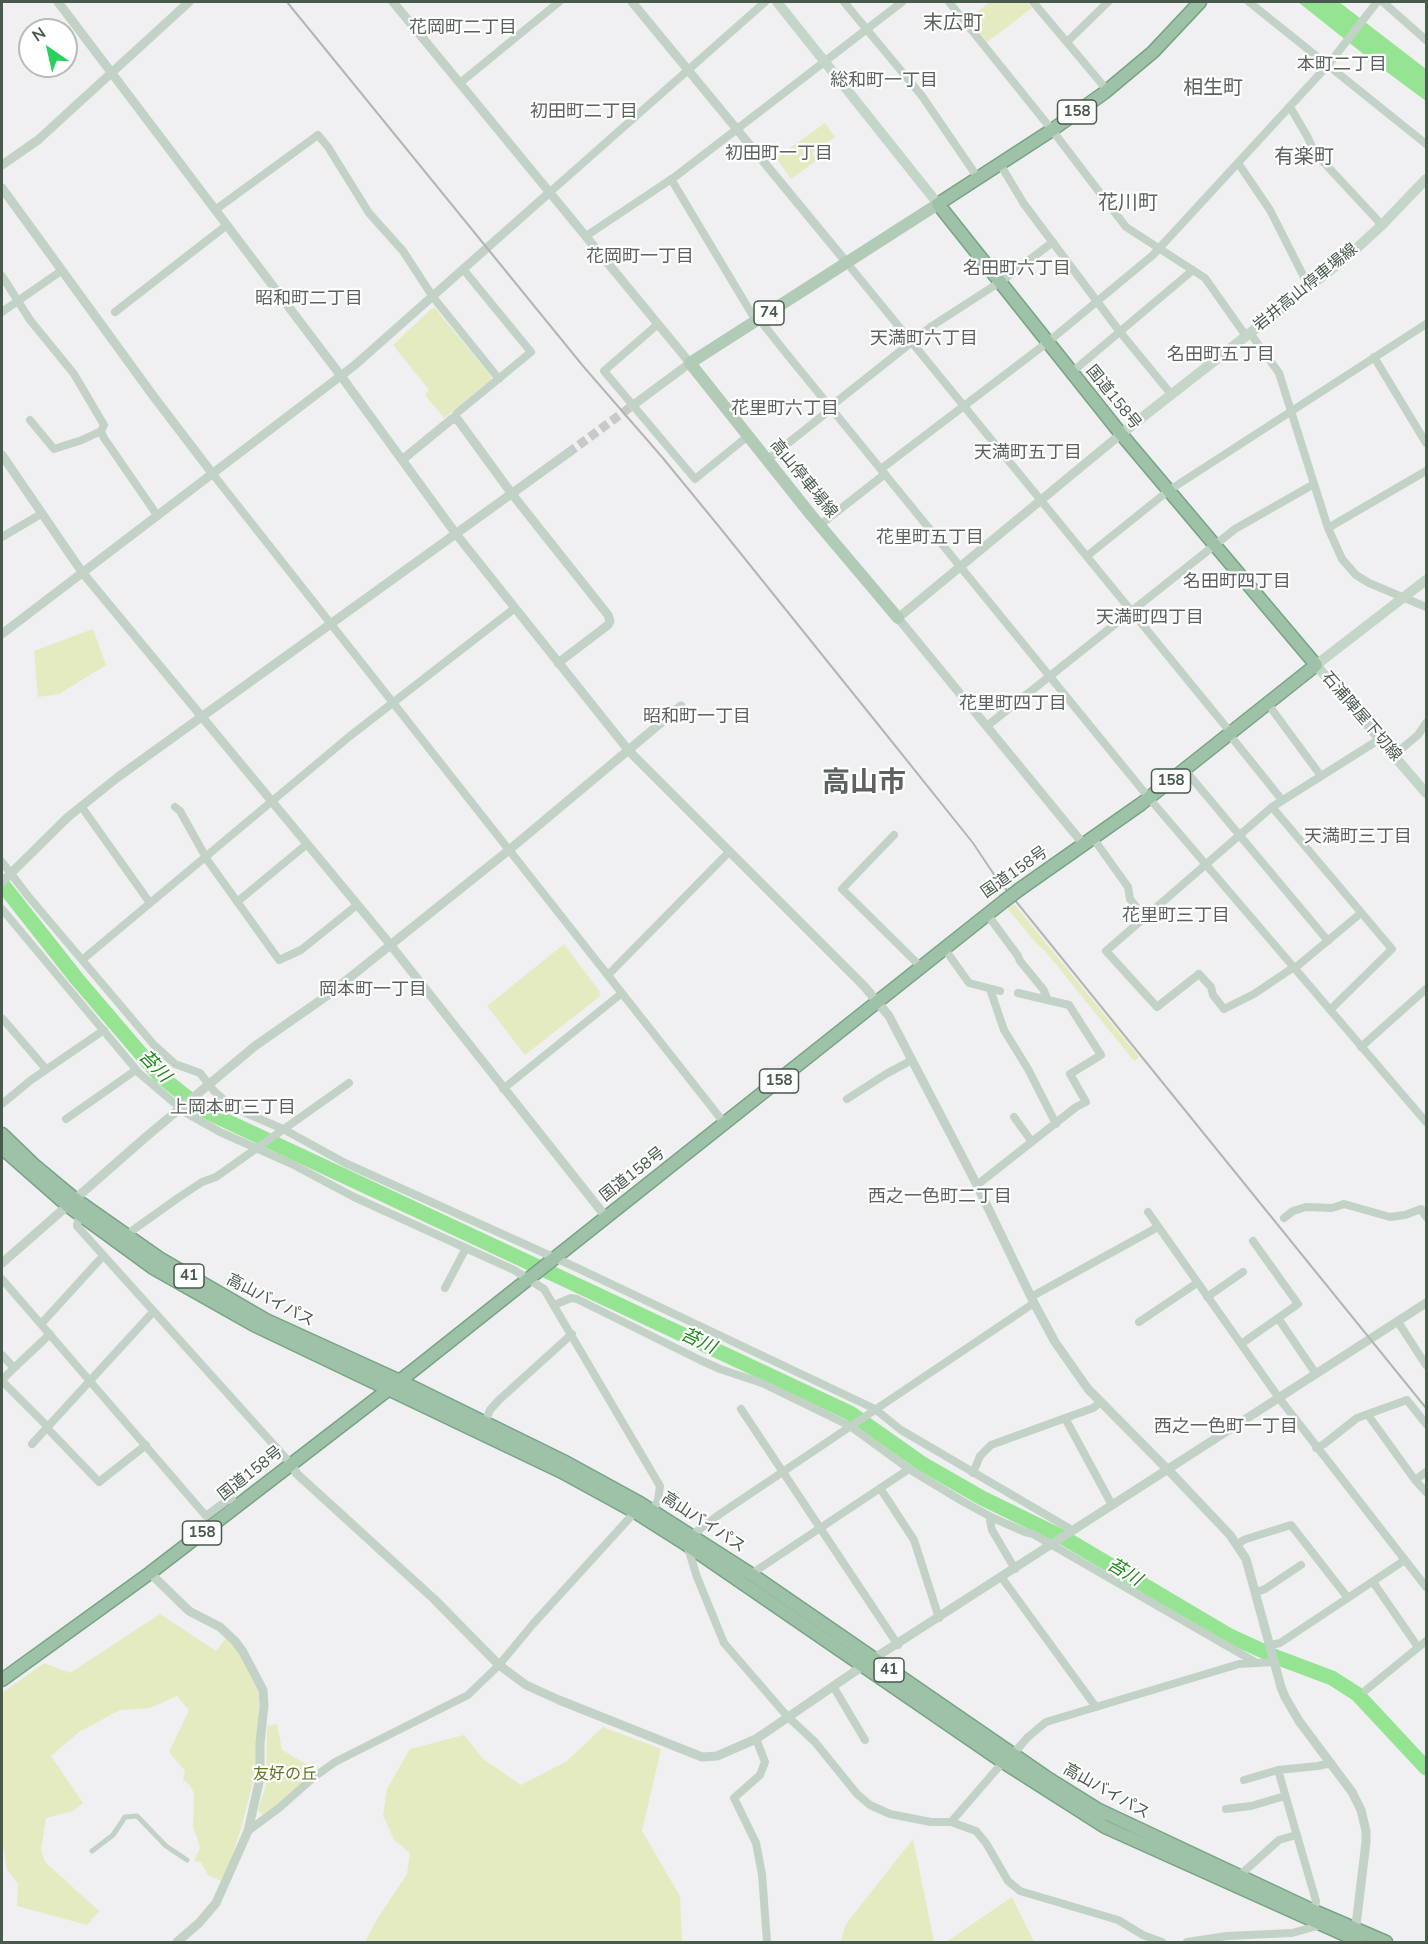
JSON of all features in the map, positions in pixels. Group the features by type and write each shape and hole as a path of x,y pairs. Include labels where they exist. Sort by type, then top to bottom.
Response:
{"highway":[{"name":"158","path":"938,204 1052,130 1107,90 1153,52 1200,2"},
{"name":"国道158号","path":"2,1680 150,1573 395,1385 987,914 1149,798 1316,665 1121,434 938,204"},
{"name":"高山バイパス","path":"2,1134 72,1203 79,1215 153,1268 254,1325 484,1422 567,1463 653,1510 689,1540 1105,1827 1321,1925 1356,1938 1386,1942"},
{"name":"高山バイパス","path":"2,1148 72,1203 128,1236 159,1258 266,1320 562,1472 751,1574 868,1662"},
{"name":"高山バイパス","path":"1008,1758 1099,1810 1314,1911 1356,1938"}],"main road":[{"path":"777,2 938,204"},
{"name":"岩井高山停車場線","path":"1121,434 1309,287 1382,225 1426,178"},
{"name":"74","path":"690,363 938,204"},
{"name":"高山停車場線","path":"690,363 898,618"},
{"name":"石浦陣屋下切線","path":"1426,580 1316,665 1426,793"}],"street":[{"path":"58,2 341,376 456,534 629,752 878,1001 889,1016 1055,1342 1088,1389 1238,1544 1246,1559 1257,1592 1281,1687 1291,1708 1356,1801 1366,1831 1356,1938"},
{"path":"2,165 38,140 189,2"},
{"path":"393,2 690,363 636,403"},
{"path":"460,83 559,2"},
{"path":"632,2 1132,610 1282,800"},
{"path":"2,634 341,376 765,2"},
{"path":"844,2 922,96 978,178"},
{"path":"586,236 671,179 902,2"},
{"path":"949,2 1052,130 1126,227 1205,278 1279,373 1328,528 1342,559 1356,575 1426,607"},
{"path":"1033,2 1107,90"},
{"path":"1067,42 1108,2"},
{"path":"1249,2 1426,144"},
{"path":"820,525 964,406 1098,302 1160,249 1328,64 1377,2"},
{"path":"1383,2 1426,40"},
{"path":"1290,107 1315,153 1382,225"},
{"path":"215,210 318,135 328,147 369,213 403,251 433,297 499,379"},
{"path":"1000,164 1024,204 1120,332 1171,394"},
{"path":"1238,164 1270,210 1309,287"},
{"path":"671,179 758,320 1149,798 1426,1122"},
{"path":"2,188 212,473 725,1124"},
{"path":"115,312 226,225"},
{"path":"767,460 932,326 1000,282 1053,242"},
{"path":"402,460 531,352 463,269"},
{"path":"1072,372 1193,270"},
{"path":"2,312 61,271"},
{"path":"2,276 30,320 74,374 104,425 101,430 82,440 54,449 30,420"},
{"path":"658,324 604,371 695,479 748,436"},
{"path":"1087,556 1168,491 1426,324"},
{"path":"1374,357 1426,443"},
{"path":"454,418 610,621 608,625 558,663"},
{"path":"101,430 104,438 157,514"},
{"path":"1121,434 898,618 987,726 1128,886 1128,896 1145,918"},
{"path":"7,877 81,806 568,453"},
{"path":"2,455 81,572 390,944 606,1217"},
{"path":"1328,528 1426,471"},
{"path":"987,726 1235,529 1314,484"},
{"path":"2,537 41,514"},
{"path":"82,960 393,702 515,608"},
{"path":"1268,704 1321,776"},
{"path":"2,1263 255,1046 304,1013 509,850 629,752 681,706"},
{"path":"1394,755 1418,735 1426,723"},
{"path":"1361,913 1294,968 1254,994 1224,1009 1199,974 1157,1007 1106,951 1272,807 1380,739"},
{"path":"1185,770 1328,941"},
{"path":"81,806 150,903"},
{"path":"175,807 237,902 279,960 301,950 357,905"},
{"path":"1272,807 1392,949 1330,1010"},
{"path":"894,835 842,890 921,967"},
{"path":"237,902 307,844"},
{"path":"608,975 729,852"},
{"path":"2,862 7,877 28,897 165,1057 174,1064 200,1073 207,1087 232,1107 345,1163 873,1410 901,1430 1070,1531"},
{"path":"2,909 136,1070 154,1088 182,1107 256,1148 354,1197 514,1270 544,1288 660,1486 653,1510"},
{"path":"987,914 1043,989 1048,1000"},
{"path":"944,948 969,983 1000,991"},
{"path":"990,989 1004,1030 1028,1069 1056,1124"},
{"path":"1362,1047 1426,989"},
{"path":"503,1089 622,993"},
{"path":"977,1185 1086,1102 1070,1074 1101,1055 1069,1005 1018,993"},
{"path":"3,1019 46,1069"},
{"path":"2,1104 46,1069 104,1030"},
{"path":"847,1099 912,1060"},
{"path":"66,1119 136,1070"},
{"path":"128,1236 178,1198 202,1182 216,1177 349,1083"},
{"path":"1014,1117 1032,1142"},
{"path":"1284,1218 1293,1211 1306,1207 1332,1208 1344,1204 1390,1216 1405,1215 1424,1207 1426,1217"},
{"path":"1148,1212 1279,1398 1426,1587"},
{"path":"79,1215 76,1226 291,1464 297,1474 434,1599 499,1665 526,1685 559,1700 702,1757 728,1753 756,1739 868,1662 898,1645 1070,1531 1426,1303"},
{"path":"1158,1227 1032,1300 782,1471 689,1540 697,1577 724,1643 787,1716 815,1742 857,1794 870,1804 890,1814 932,1822 951,1822 976,1832 986,1843 1008,1881 1020,1891 1118,1920 1142,1939 1162,1942"},
{"path":"1241,1344 1298,1305 1253,1241"},
{"path":"445,1288 466,1248"},
{"path":"41,1324 103,1256"},
{"path":"1207,1297 1243,1272"},
{"path":"2,1279 206,1516 230,1498 237,1506"},
{"path":"1139,1322 1197,1283"},
{"path":"554,1305 571,1298 577,1299 720,1370 762,1383 851,1425 909,1469 993,1518 1052,1544 1255,1662"},
{"path":"32,1444 153,1312"},
{"path":"1278,1318 1316,1374"},
{"path":"1398,1322 1426,1365"},
{"path":"50,1334 2,1381 99,1482 146,1445"},
{"path":"484,1422 490,1410 499,1400 572,1334"},
{"path":"2,1355 14,1368"},
{"path":"1317,1448 1357,1418 1407,1400 1426,1424"},
{"path":"973,1473 980,1456 992,1445 1093,1408 1101,1402"},
{"path":"741,1409 898,1645"},
{"path":"1368,1415 1426,1492"},
{"path":"1065,1418 1112,1505"},
{"path":"751,1574 909,1469"},
{"path":"1415,1480 1426,1472"},
{"path":"880,1488 914,1540 939,1618"},
{"path":"248,1830 279,1809 314,1777 335,1762 468,1695 499,1665 533,1624 635,1512"},
{"path":"993,1518 990,1520 992,1530 1015,1569"},
{"path":"1238,1544 1246,1539 1291,1525 1348,1598"},
{"path":"1271,1646 1280,1643 1405,1560"},
{"path":"1257,1592 1300,1565"},
{"path":"150,1573 189,1611 220,1626 235,1641 263,1690 260,1778 248,1830 216,1903 199,1923 177,1942"},
{"path":"1002,1578 1096,1707"},
{"path":"1373,1582 1418,1647"},
{"path":"1366,1689 1426,1641"},
{"path":"951,1822 1008,1758 1042,1725 1228,1667 1255,1662 1274,1662"},
{"path":"833,1686 865,1740"},
{"path":"756,1739 765,1762 760,1775 734,1798 756,1843 762,1874 767,1942"},
{"path":"1244,1780 1278,1770 1318,1766 1330,1762"},
{"path":"1278,1770 1316,1901 1314,1911"},
{"path":"1226,1809 1251,1806 1285,1796"},
{"path":"92,1851 113,1835 124,1817 137,1816 166,1846 187,1860"},
{"path":"1239,1876 1279,1840 1296,1835"},
{"path":"1188,1942 1227,1936 1292,1933 1321,1925"}],"green space":[{"path":"990,2 1027,2 1032,8 987,42 968,19"},
{"path":"825,123 835,137 812,153 817,160 791,179 776,158"},
{"path":"435,308 491,376 491,380 444,418 425,395 429,390 393,345 431,309"},
{"path":"93,629 106,665 59,694 38,697 34,651"},
{"path":"1014,904 1139,1057 1134,1061 1046,952 1008,909"},
{"path":"564,944 600,992 599,997 525,1055 487,1006"},
{"path":"160,1614 216,1651 226,1638 240,1652 258,1691 255,1774 241,1829 223,1882 208,1875 201,1862 194,1861 200,1848 193,1828 194,1793 190,1785 183,1780 185,1771 169,1752 189,1710 177,1696 150,1708 120,1710 79,1732 51,1756 83,1803 73,1811 46,1818 41,1851 45,1862 99,1911 87,1925 17,1906 18,1884 7,1870 2,1838 2,1693 44,1663 70,1673"},
{"name":"友好の丘","path":"277,1724 282,1750 316,1770 296,1791 263,1816 258,1810 266,1785 267,1726"},
{"path":"603,1727 661,1749 642,1831 680,1896 682,1942 365,1942 407,1874 410,1853 394,1840 383,1815 387,1789 410,1749 464,1735 483,1759 521,1785 567,1761"},
{"path":"913,1839 934,1942 840,1942 846,1924"},
{"path":"1012,1897 1034,1942 946,1942"}],"shaded area":[{"path":"1298,2 1339,2 1426,69 1426,101 1376,64"}],"waterway":[{"name":"苔川","path":"2,884 77,979 159,1075 203,1110 850,1413 921,1463 982,1498 1066,1539 1228,1635 1276,1657 1332,1678 1357,1694 1426,1768"}],"tunnel":[{"path":"568,453 636,403"}],"railway":[{"path":"287,2 583,366 721,529 973,843 993,873 1426,1408"}],"district":[{"name":"末広町","path":"953,24"},
{"name":"花岡町二丁目","path":"463,29"},
{"name":"本町二丁目","path":"1342,66"},
{"name":"総和町一丁目","path":"884,82"},
{"name":"相生町","path":"1213,89"},
{"name":"初田町二丁目","path":"584,113"},
{"name":"初田町一丁目","path":"779,155"},
{"name":"有楽町","path":"1304,158"},
{"name":"花川町","path":"1128,204"},
{"name":"花岡町一丁目","path":"640,258"},
{"name":"名田町六丁目","path":"1017,270"},
{"name":"昭和町二丁目","path":"309,300"},
{"name":"天満町六丁目","path":"924,340"},
{"name":"名田町五丁目","path":"1221,356"},
{"name":"花里町六丁目","path":"785,410"},
{"name":"天満町五丁目","path":"1028,454"},
{"name":"花里町五丁目","path":"930,539"},
{"name":"名田町四丁目","path":"1237,583"},
{"name":"天満町四丁目","path":"1150,619"},
{"name":"花里町四丁目","path":"1013,705"},
{"name":"昭和町一丁目","path":"697,718"},
{"name":"高山市","path":"864,784"},
{"name":"天満町三丁目","path":"1358,838"},
{"name":"花里町三丁目","path":"1176,917"},
{"name":"岡本町一丁目","path":"373,991"},
{"name":"上岡本町三丁目","path":"233,1109"},
{"name":"西之一色町二丁目","path":"940,1198"},
{"name":"西之一色町一丁目","path":"1226,1428"}]}
